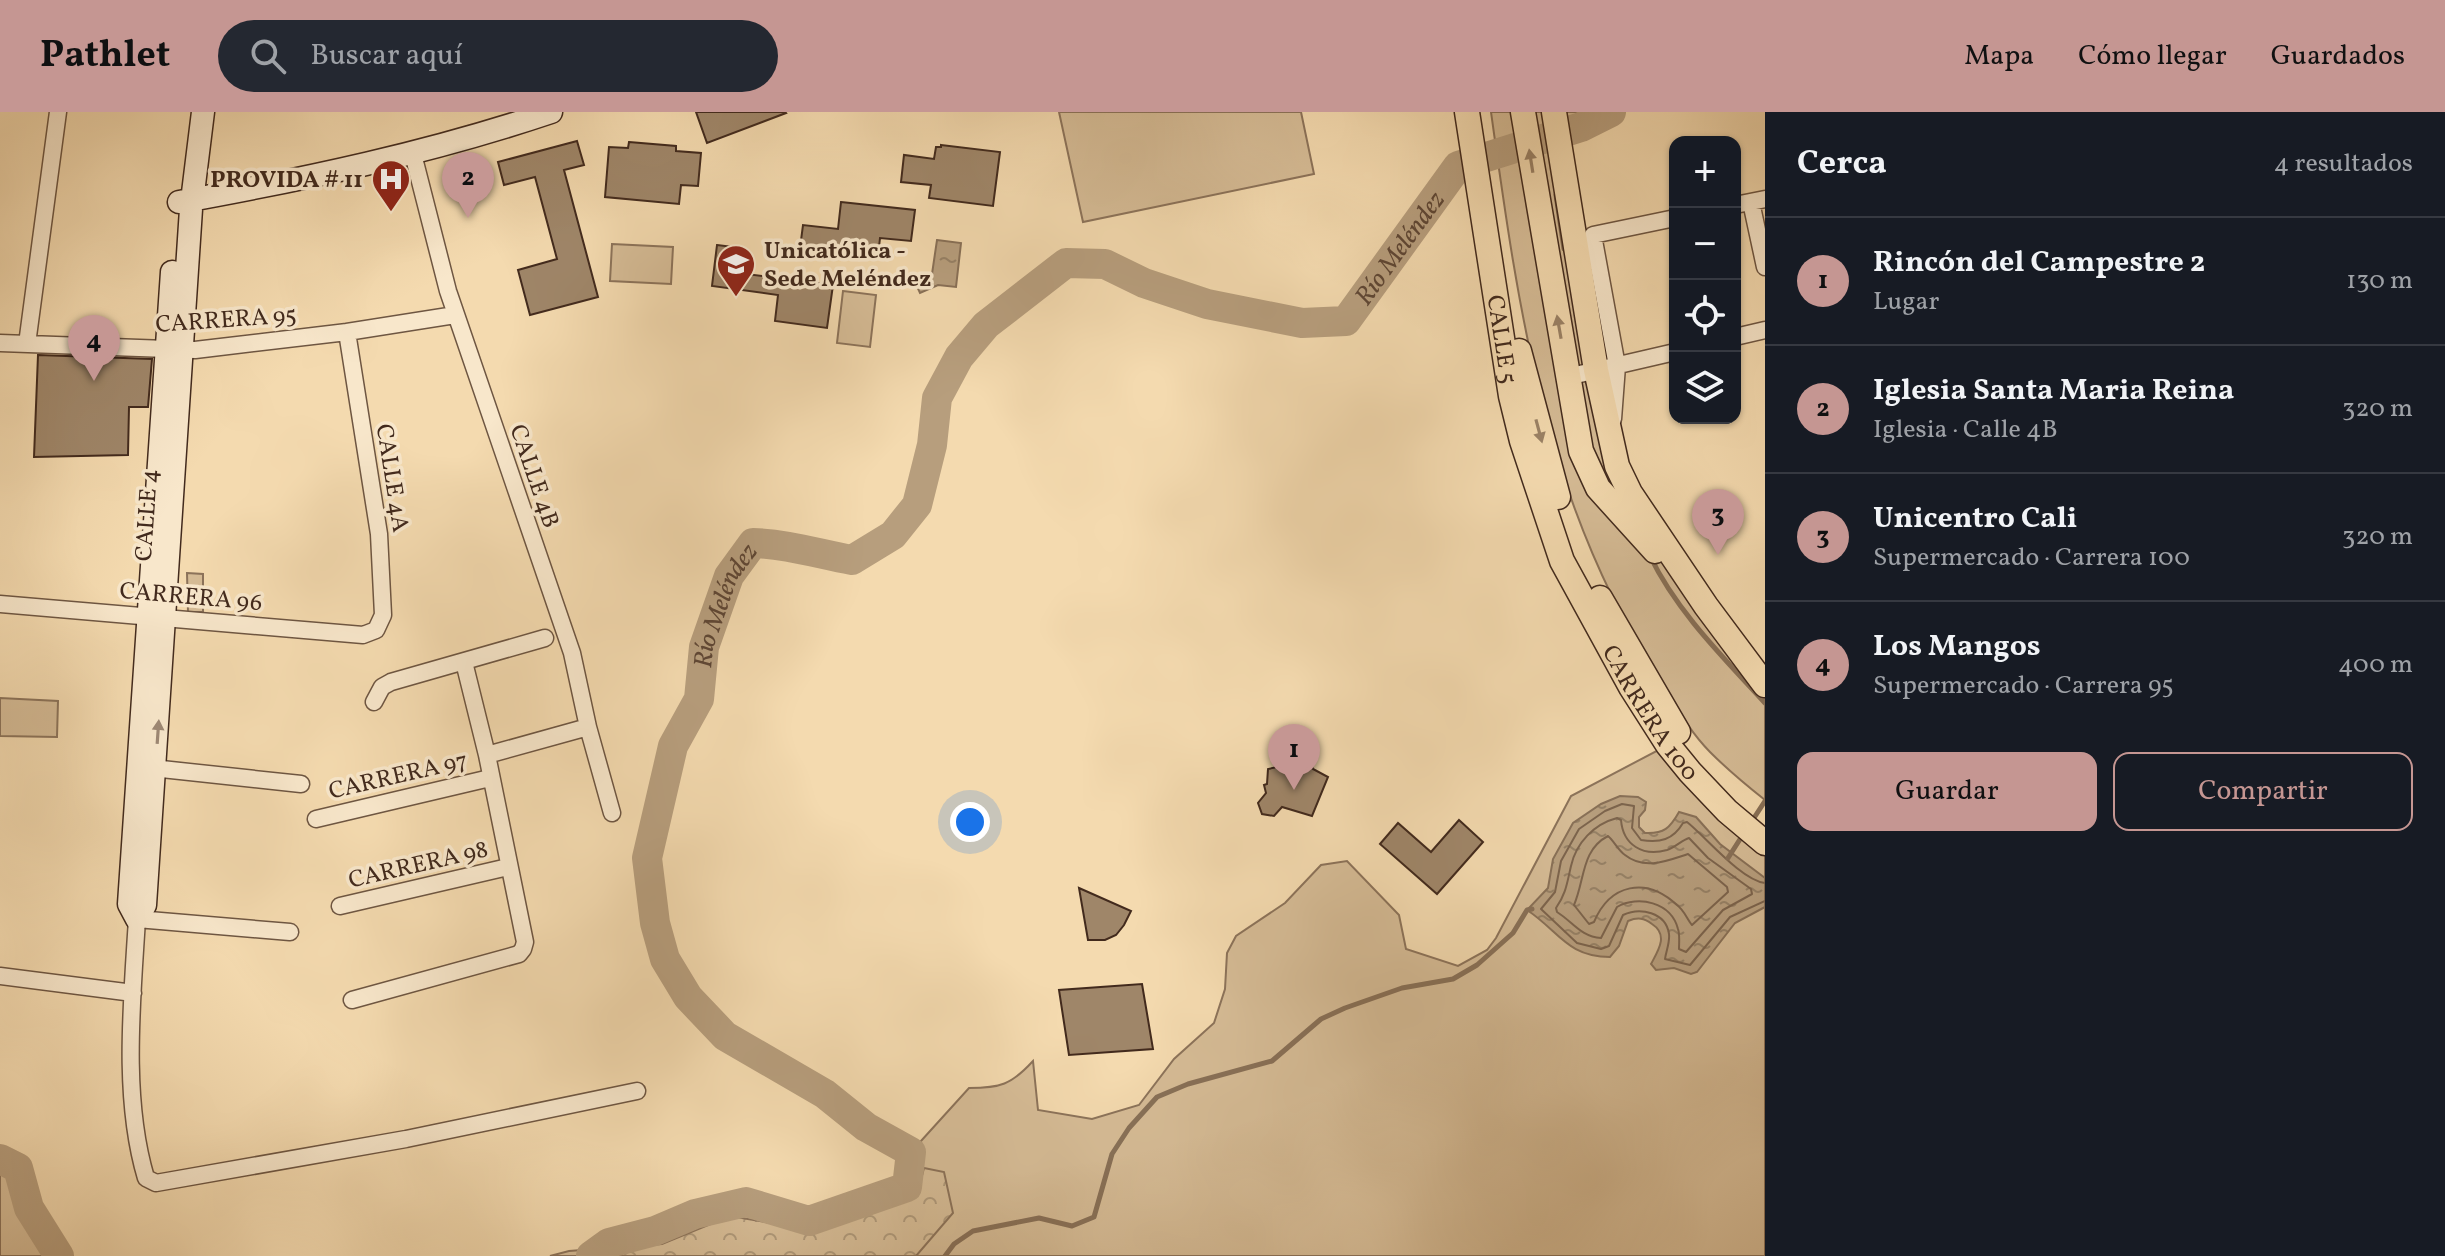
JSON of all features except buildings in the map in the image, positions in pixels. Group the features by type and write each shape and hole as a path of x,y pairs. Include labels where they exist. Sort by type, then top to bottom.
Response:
{"main road":[{"name":"CALLE 5","path":"1467,112 1489,219 1511,396 1522,441 1562,561"},
{"path":"1482,112 1489,219 1522,370 1551,478 1578,556 1677,730 1702,764 1765,823"},
{"path":"1523,112 1581,451 1593,480 1613,506 1706,606"},
{"path":"1554,112 1568,205 1606,368 1611,447 1630,493 1706,606 1765,685"},
{"name":"CARRERA 100","path":"1562,561 1631,687 1668,745 1727,811 1765,843"}],"street":[{"path":"27,344 58,112"},
{"name":"CALLE 4","path":"189,112 147,767 145,905 137,919 133,993 132,1095 146,1178 156,1183 390,1142 637,1091"},
{"name":"CALLE 4","path":"184,201 203,112"},
{"path":"184,201 299,181 413,154 501,120 551,112"},
{"name":"CALLE 4B","path":"413,154 455,315 572,653 588,727 612,813"},
{"path":"1750,202 1765,267"},
{"path":"1606,368 1593,235 1669,219"},
{"name":"CARRERA 95","path":"0,343 175,350 347,332 455,315"},
{"path":"1741,336 1765,330"},
{"name":"CALLE 4A","path":"347,332 379,534 383,615 376,630"},
{"path":"1567,377 1669,353"},
{"name":"CARRERA 96","path":"0,604 363,635 376,630"},
{"path":"374,702 382,687 391,682 545,638"},
{"path":"352,1000 519,954 523,949 525,942 487,755 464,662"},
{"path":"487,755 588,727"},
{"name":"CARRERA 97","path":"147,767 301,784"},
{"name":"CARRERA 97","path":"316,819 490,778"},
{"name":"CARRERA 98","path":"340,906 508,867"},
{"path":"137,919 290,932"},
{"path":"0,976 133,993"}],"green space":[{"path":"1059,112 1301,112 1314,174 1083,222"},
{"path":"1491,112 1554,112 1611,447 1765,685 1765,800 1716,758 1689,726 1620,611 1588,544 1563,475 1526,333"},
{"path":"1554,112 1611,112 1558,134"},
{"path":"612,244 673,247 671,284 610,281"},
{"path":"843,291 876,295 870,347 837,343"},
{"path":"187,573 203,574 203,612 188,612"},
{"path":"0,698 58,701 57,737 0,736"},
{"path":"1668,745 1765,843 1765,1256 591,1256 609,1243 655,1231 695,1214 746,1202 809,1221 907,1187 911,1152 969,1088 1004,1084 1033,1061 1038,1110 1092,1119 1139,1105 1174,1059 1214,1023 1225,989 1227,953 1236,936 1285,903 1321,865 1347,861 1399,915 1406,949 1458,966 1487,950 1496,938 1571,796"},
{"path":"0,1159 18,1168 29,1208 59,1256 0,1256"},
{"path":"924,1168 944,1172 953,1213 916,1256 550,1256 569,1251 662,1244 730,1216 789,1226 829,1223 919,1187"}],"water":[{"path":"937,240 961,243 956,287 938,285 920,293 915,282 932,274"},
{"path":"1620,796 1638,797 1646,802 1645,810 1639,817 1639,827 1645,833 1666,829 1679,812 1696,817 1720,844 1765,878 1765,907 1735,923 1697,972 1691,974 1674,968 1656,970 1651,964 1660,943 1660,933 1644,919 1628,921 1619,946 1610,957 1595,956 1573,948 1527,910 1548,888 1553,859 1573,823 1601,804"}],"waterway":[{"name":"Río Meléndez","path":"591,1256 609,1243 655,1231 695,1214 746,1202 809,1221 907,1187 911,1152 866,1127 825,1094 725,1036 688,997 665,959 655,923 647,858 673,746 699,699 704,647 729,576 753,543 791,547 852,560 893,535 917,505 932,445 937,398 959,357 986,325 1066,263 1105,264 1144,283 1207,304 1302,323 1346,321 1458,166 1581,127 1611,112"},
{"path":"1556,195 1564,249"},
{"path":"1650,556 1687,615 1765,703"},
{"path":"1752,821 1765,801"},
{"path":"1728,858 1744,833"},
{"path":"945,1256 954,1244 973,1231 1039,1218 1072,1226 1094,1217 1112,1154 1129,1128 1157,1097 1188,1084 1272,1061 1321,1019 1345,1008 1402,988 1453,979 1477,965 1513,933 1527,910 1532,909"},
{"name":"Río Meléndez","path":"0,1159 18,1168 29,1208 59,1256"}],"place":[{"name":"PROVIDA # 11","path":"391,213"},
{"name":"Iglesia Santa Maria Reina","path":"468,218"},
{"name":"Unicatólica - Sede Meléndez","path":"736,298"},
{"name":"Los Mangos","path":"94,381"},
{"name":"Unicentro Cali","path":"1718,555"},
{"name":"Rincón del Campestre 2","path":"1294,790"}]}
